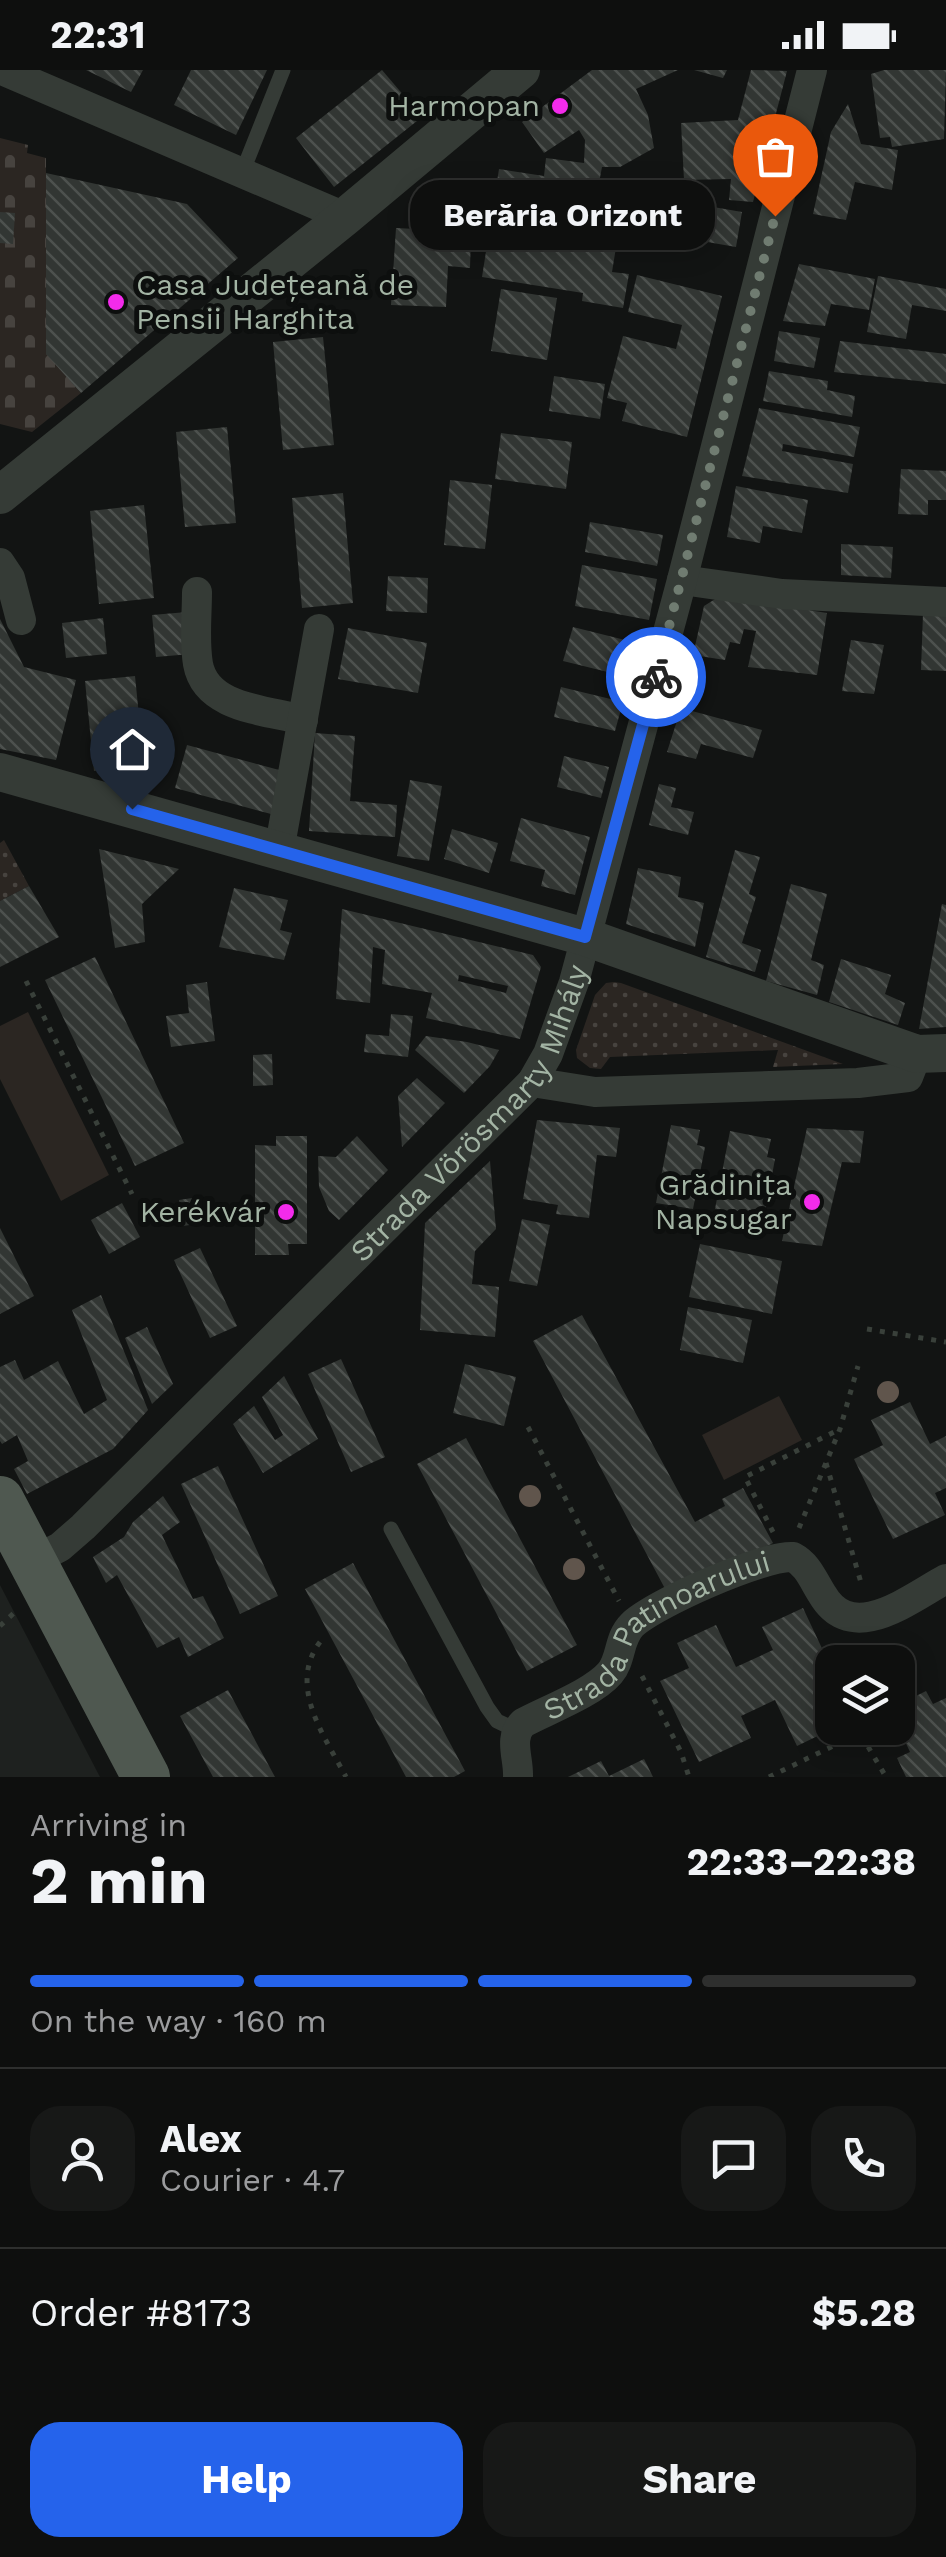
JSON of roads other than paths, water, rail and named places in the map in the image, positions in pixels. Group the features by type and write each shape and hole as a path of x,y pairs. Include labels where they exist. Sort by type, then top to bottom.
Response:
{"main road":[{"path":"0,1500 146,1777"}],"street":[{"path":"2,70 345,217"},
{"path":"0,495 521,70"},
{"name":"Strada Vörösmarty Mihály","path":"32,1561 60,1546 83,1527 532,1082 548,1054 574,982 682,580 812,70"},
{"path":"0,564 10,578 21,620"},
{"path":"682,580 782,594 946,602"},
{"path":"197,592 198,665 208,688 221,698 304,720"},
{"path":"279,850 320,629"},
{"path":"0,772 585,937 931,1053 908,1077 858,1083 595,1092 532,1082"},
{"name":"Strada Patinoarului","path":"518,1777 516,1730 610,1673 627,1632 645,1615 704,1586 786,1556 806,1565 829,1606 855,1620 871,1617 946,1578"}],"lane":[{"path":"242,173 283,70"},
{"name":"Strada Patinoarului","path":"392,1528 486,1707 496,1721 516,1730"}],"place":[{"name":"Harmopan","path":"560,106"},
{"name":"Berăria Orizont","path":"775,216"},
{"name":"Casa Județeană de Pensii Harghita","path":"116,302"},
{"name":"Grădinița Napsugar","path":"812,1202"},
{"name":"Kerékvár","path":"286,1212"}]}
